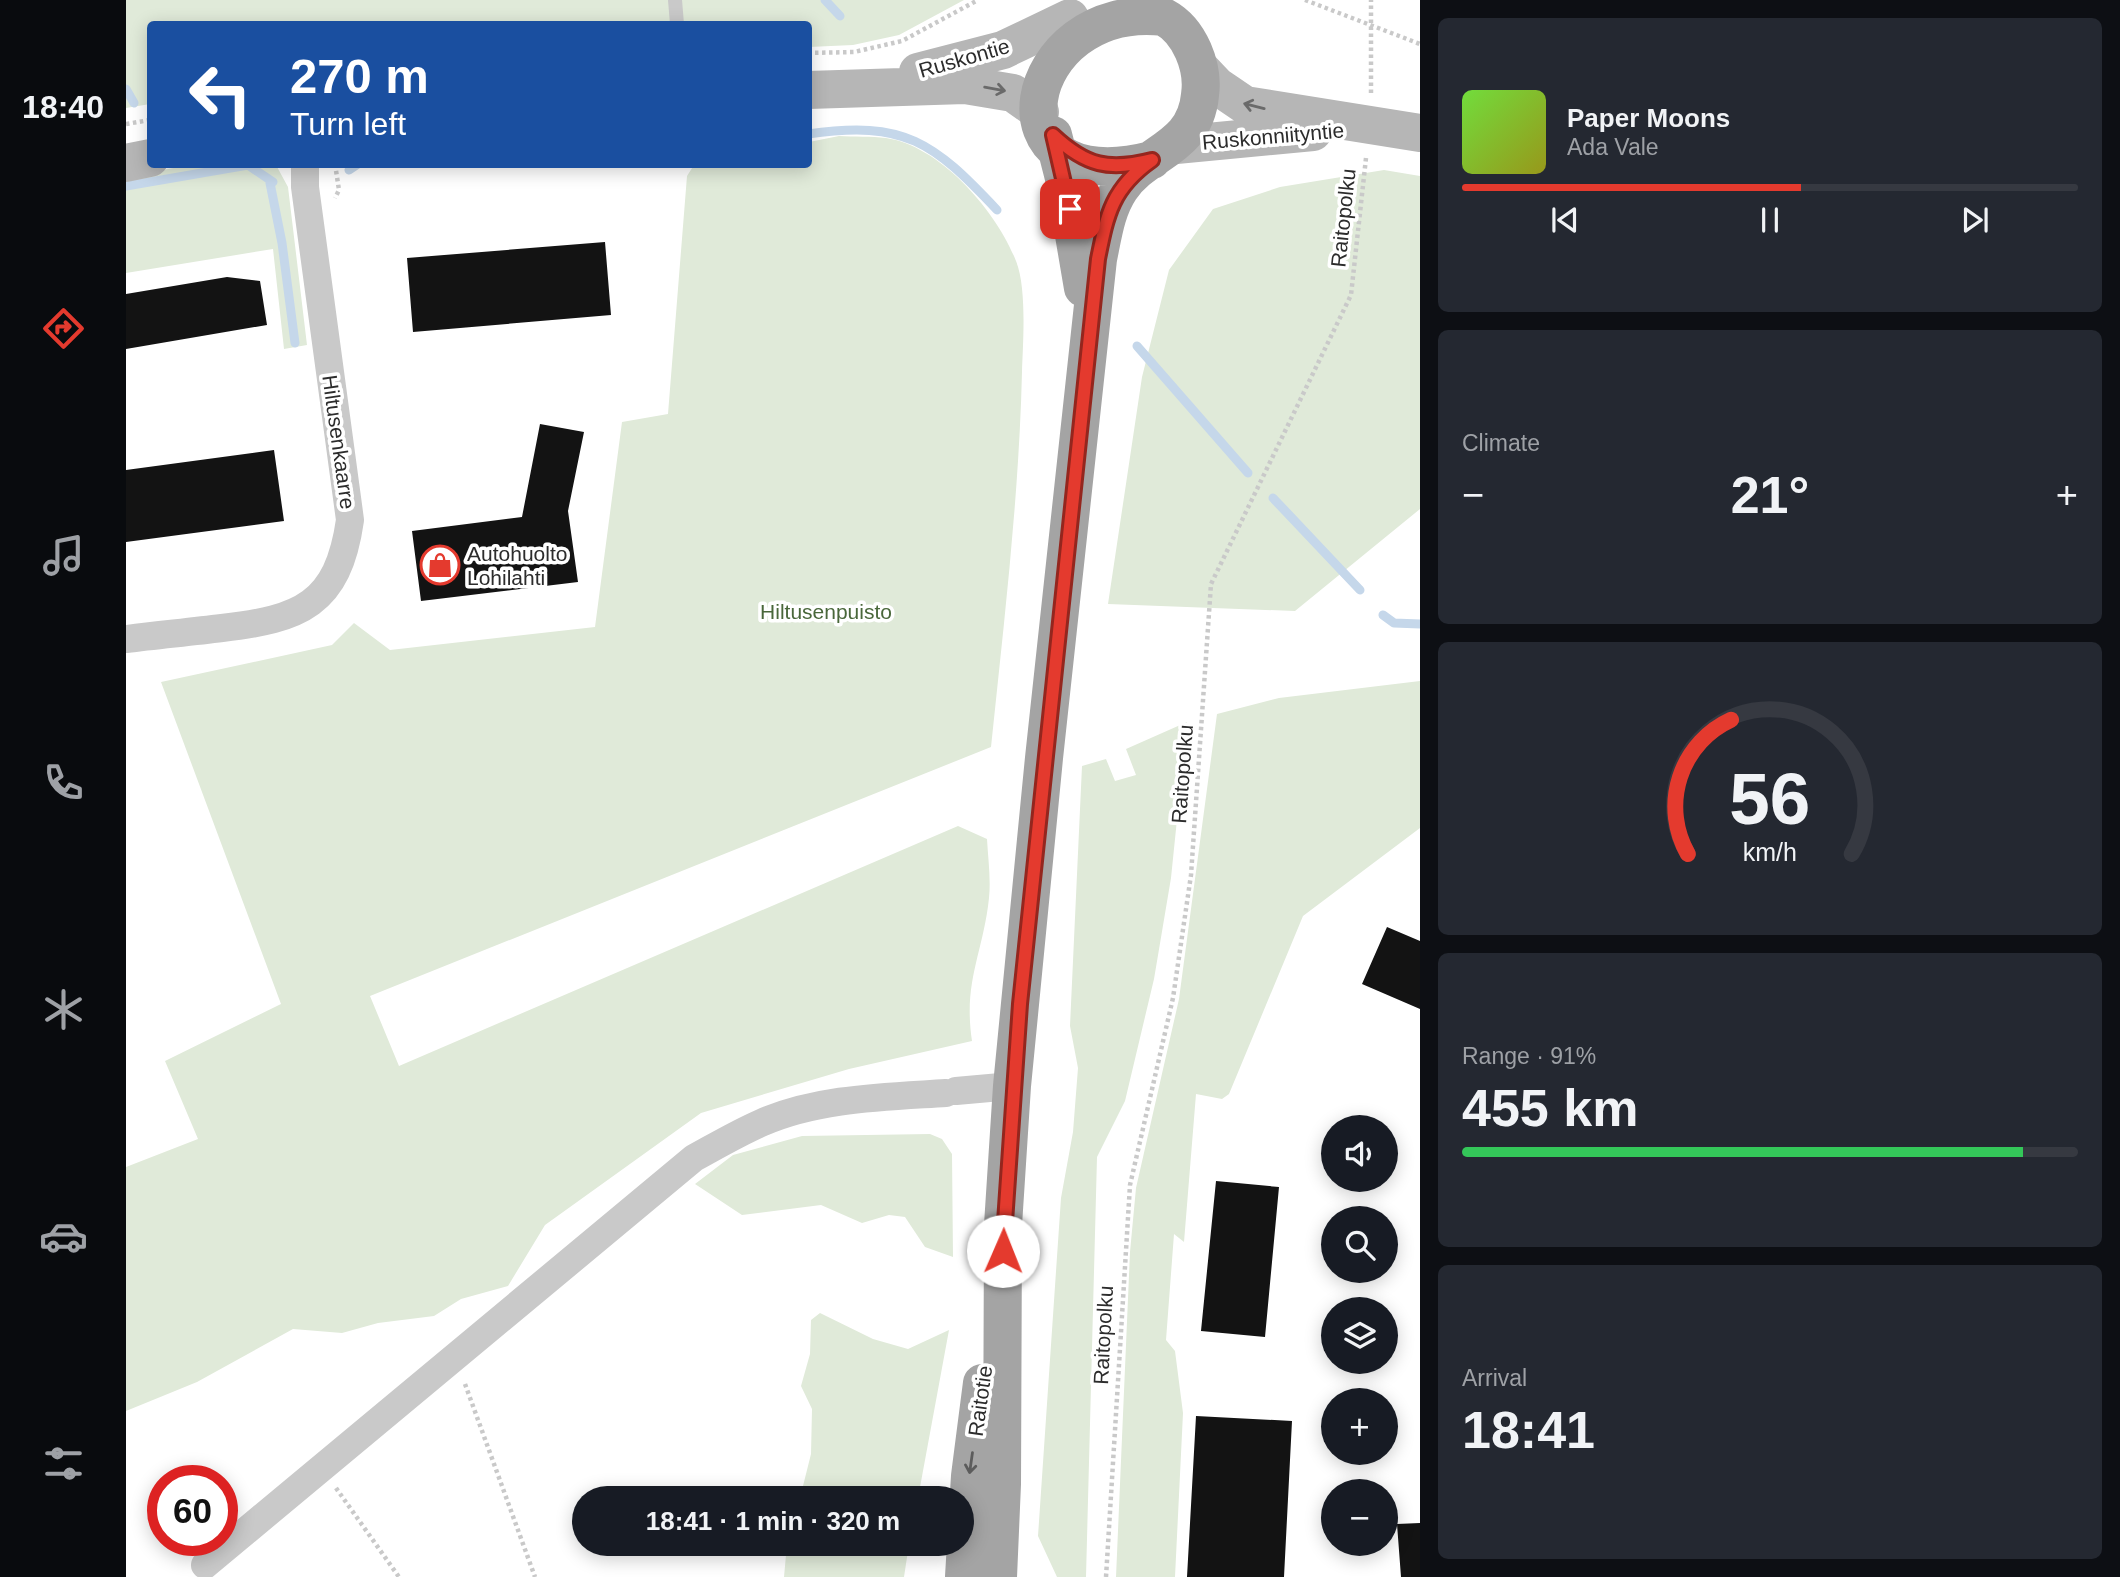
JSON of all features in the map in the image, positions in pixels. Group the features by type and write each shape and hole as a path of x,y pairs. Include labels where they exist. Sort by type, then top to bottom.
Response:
{"main road":[{"path":"1174,0 1194,54 1198,104 1192,122 1164,153 1125,167 1098,165 1072,153 1047,124 1036,86 1040,60 1052,36 1088,8 1120,2 1145,7 1170,20 1194,54"},
{"name":"Ruskontie","path":"854,88 1003,50 1088,8"},
{"name":"Ruskonniityntie","path":"1194,54 1217,86 1245,104 1369,127 1420,133"},
{"name":"Ruskontie","path":"812,90 965,85 1013,93 1047,124"},
{"name":"Raitotie","path":"1047,124 1075,236 1090,346"},
{"name":"Ruskonniityntie","path":"1164,153 1369,127"},
{"name":"Raitotie","path":"998,1577 1002,1484 1003,1225 1012,1086 1092,309 1107,215 1126,182 1164,153"},
{"path":"126,163 147,159"},
{"name":"Raitotie","path":"964,1577 970,1476 1003,1225"}],"street":[{"name":"Hiltusenkaarre","path":"126,639 271,623 308,606 330,583 345,555 350,520 305,187 305,168"},
{"path":"205,1565 694,1158 762,1122 791,1113 865,1098 1012,1086"}],"lane":[{"path":"675,0 677,21"}],"path":[{"path":"812,53 854,52 902,41 978,0"},
{"path":"1305,0 1420,44"},
{"name":"Raitopolku","path":"1106,1577 1129,1185 1173,998 1191,875 1211,584 1350,295 1369,127 1373,26 1371,0"},
{"path":"126,124 147,120"},
{"path":"455,1356 535,1577"},
{"path":"322,1467 399,1577"}],"green space":[{"path":"126,0 964,0 899,35 853,45 812,47 812,21 147,21 147,104 126,108"},
{"name":"Hiltusenpuisto","path":"839,136 886,138 927,154 964,184 981,203 995,222 1016,261 1023,300 1018,466 991,747 370,996 399,1066 958,826 987,839 989,868 990,891 970,1001 972,1041 849,1069 701,1113 545,1225 508,1286 461,1299 434,1316 378,1323 342,1333 293,1329 197,1382 126,1411 126,1167 198,1139 165,1061 281,1004 161,682 332,645 354,623 390,650 595,627 622,422 668,414 687,176 692,168 812,168 812,141"},
{"path":"173,168 278,168 288,187 307,345 284,349 273,249 126,273 126,177"},
{"path":"1384,170 1420,176 1420,509 1295,611 1108,604 1142,377 1169,270 1213,209 1280,187"},
{"path":"1420,681 1420,828 1303,916 1229,1094 1222,1099 1196,1094 1184,1242 1174,1234 1166,1340 1175,1351 1183,1413 1175,1577 1116,1577 1130,1252 1136,1188 1179,999 1217,714 1279,698"},
{"path":"1187,722 1171,878 1154,979 1125,1101 1097,1157 1086,1577 1057,1577 1038,1536 1061,1198 1073,1132 1078,1068 1070,1026 1082,766 1106,759 1115,781 1136,775 1126,749"},
{"path":"930,1134 942,1139 952,1154 953,1257 925,1247 905,1217 889,1215 862,1223 821,1205 742,1215 695,1184 733,1155 802,1136"},
{"path":"820,1313 873,1339 908,1349 949,1330 920,1486 803,1486 811,1454 812,1409 801,1386 810,1354 811,1320"},
{"path":"786,1556 907,1556 904,1577 784,1577"}],"building":[{"path":"605,242 611,315 413,332 407,258"},
{"path":"227,277 260,281 267,325 126,349 126,294"},
{"path":"540,424 584,432 568,511 578,582 421,601 412,531 522,517"},
{"path":"274,450 284,521 126,542 126,470"},
{"path":"1387,927 1420,941 1420,1009 1362,984"},
{"path":"1216,1181 1279,1187 1265,1337 1201,1331"},
{"path":"1196,1416 1292,1421 1284,1577 1187,1577"},
{"path":"1420,1523 1420,1577 1401,1577 1398,1524"}],"waterway":[{"path":"825,0 840,16"},
{"path":"126,89 134,103"},
{"path":"812,134 869,130 915,141 954,167 997,210"},
{"path":"126,186 231,168"},
{"path":"252,168 273,182"},
{"path":"270,183 282,243 295,343"},
{"path":"1137,346 1248,473"},
{"path":"1273,498 1360,590"},
{"path":"1383,615 1394,623 1420,624"}],"place":[{"name":"Autohuolto Lohilahti","path":"440,565"}],"route":[{"path":"1003,1251 1012,1086 1098,259 1107,215 1120,189 1132,174 1152,160 1125,167 1098,165 1072,153 1053,135 1070,209"}]}
